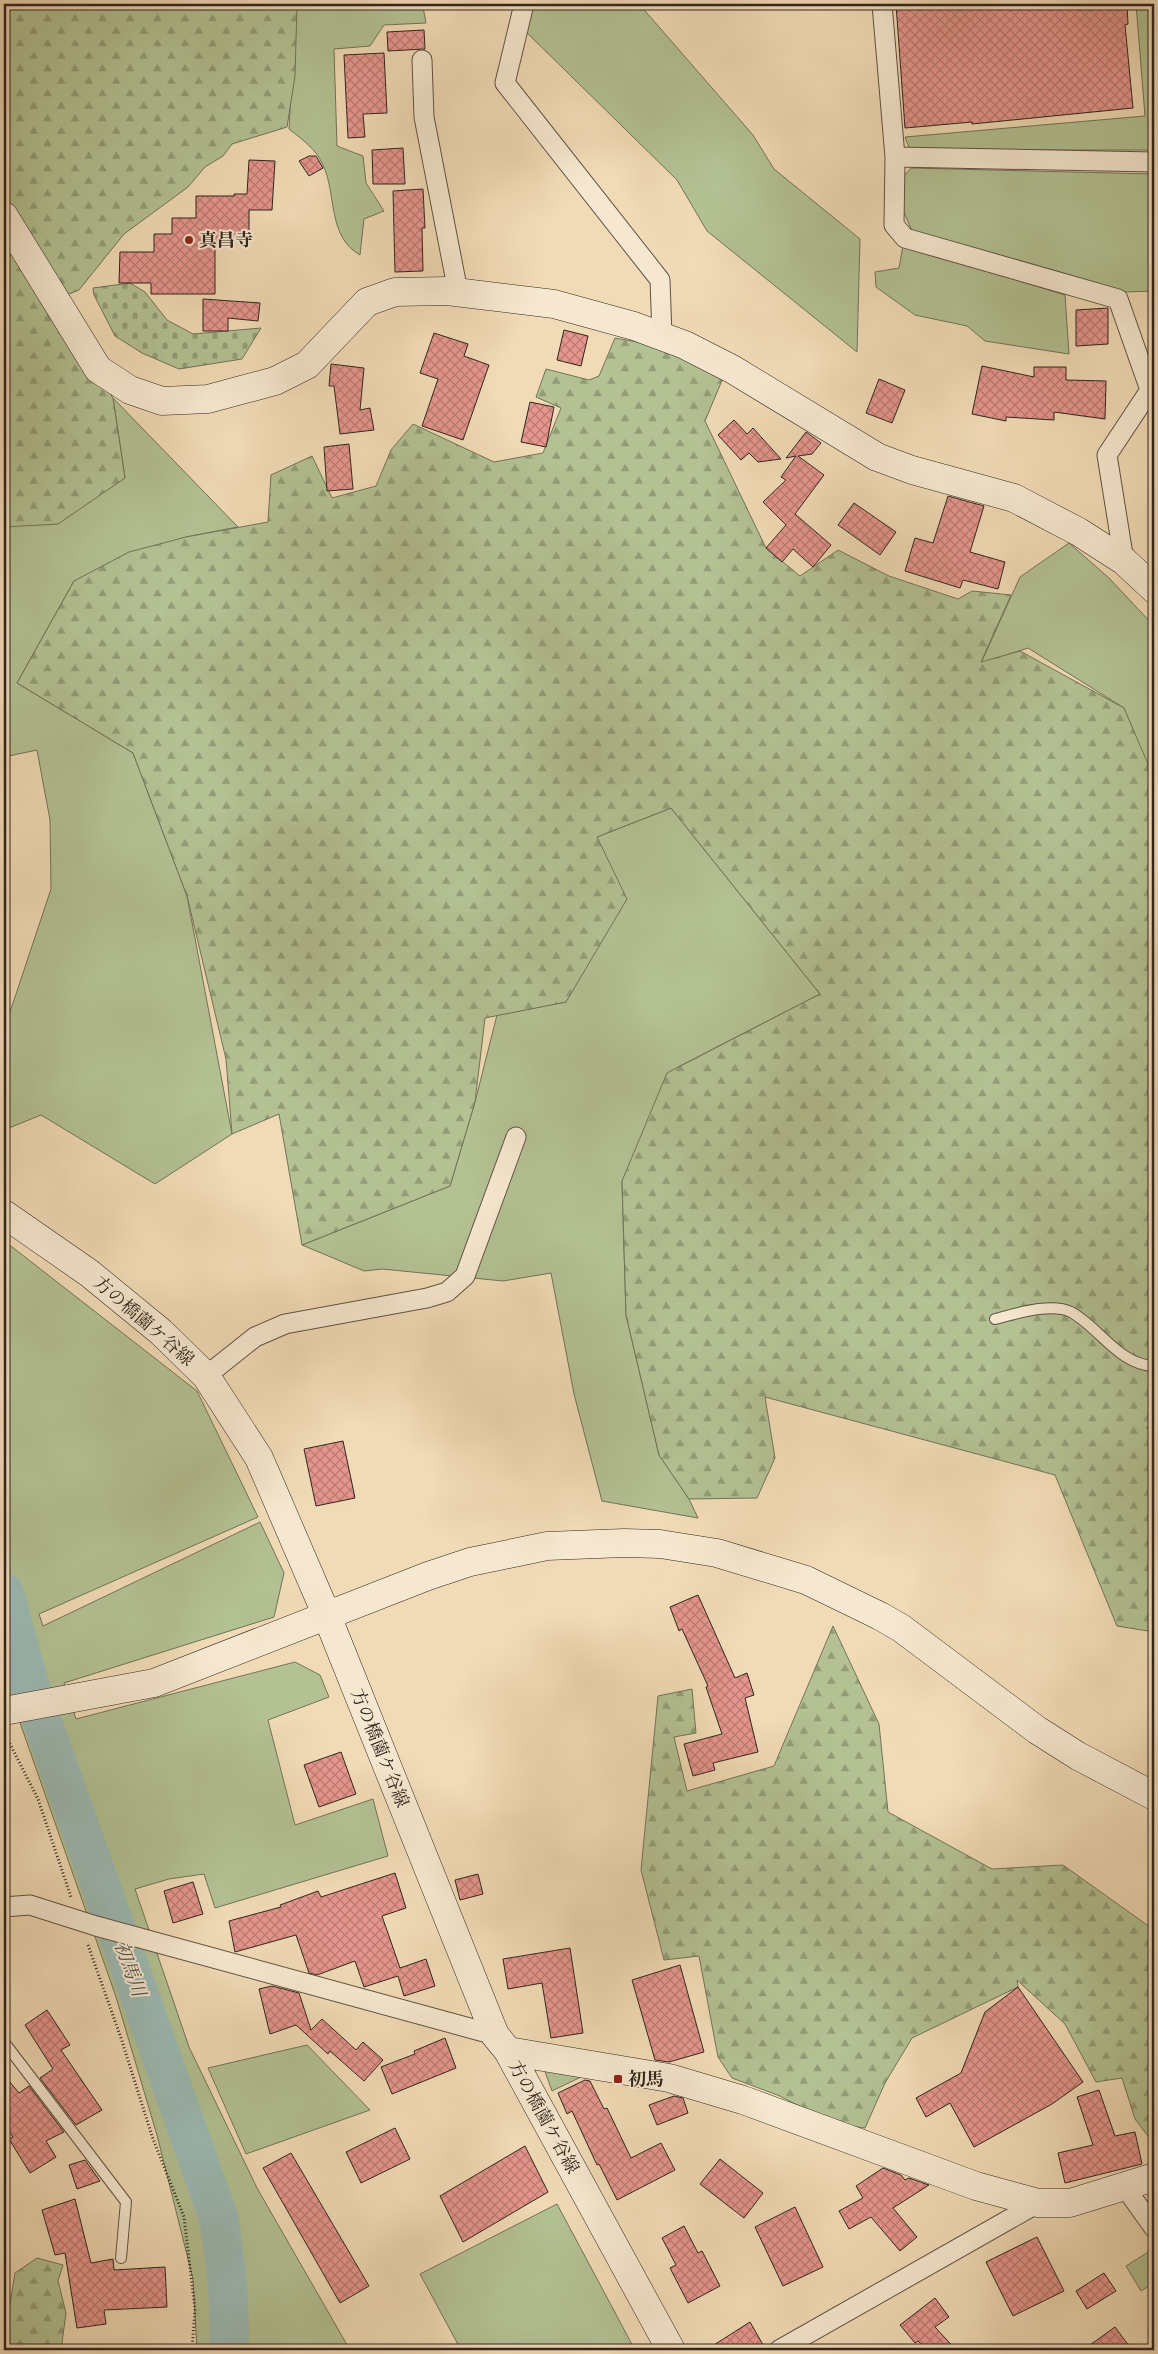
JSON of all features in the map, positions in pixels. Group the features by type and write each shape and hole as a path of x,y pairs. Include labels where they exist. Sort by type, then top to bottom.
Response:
{"street":[{"path":"524,4 505,83 660,280 662,336"},
{"path":"882,4 895,157 894,225 905,238 1118,299 1150,390 1107,455 1124,561"},
{"path":"422,60 424,117 458,292"},
{"path":"895,157 1154,162"},
{"path":"4,216 98,369 130,390 162,401 208,399 275,381 306,365 368,302 395,292 458,292 554,304 634,326 685,345 732,369 878,457 912,470 1014,498 1079,532 1124,561 1154,589"},
{"path":"206,1376 255,1337 285,1324 426,1298 447,1292 465,1276 516,1137"},
{"name":"方の橋薗ケ谷線","path":"4,1214 89,1273 161,1332 206,1376 259,1458 327,1616 502,2043 671,2350"},
{"path":"5,1718 68,1700 154,1684 384,1592 462,1565 546,1546 624,1543 660,1544 718,1553 806,1580 880,1616 901,1628 1037,1730 1078,1756 1154,1796"},
{"path":"4,1907 30,1906 502,2043 669,2078 743,2100 976,2186 1038,2204 1070,2203 1154,2177"},
{"path":"1124,2186 1154,2228"},
{"path":"779,2350 1038,2204"}],"lane":[{"path":"995,1319 1037,1308 1070,1312 1118,1351 1146,1366 1154,1366"},
{"path":"4,2042 126,2202 121,2258"}],"path":[{"path":"5,1718 88,1923 152,2136 184,2217 195,2309 192,2350"}],"green space":[{"path":"4,4 297,4 295,76 287,127 232,144 223,156 205,167 188,187 124,234 79,290 51,301 56,302 113,398 125,478 58,524 4,527"},
{"path":"296,4 419,4 423,7 426,23 384,25 370,46 334,49 337,146 363,156 366,183 384,211 364,219 360,255 342,237 337,226 327,177 320,159 309,145 289,129"},
{"path":"530,4 639,4 753,135 774,169 860,239 857,352 707,231 677,180 518,24"},
{"path":"1136,4 1154,4 1154,150 910,150 905,137 1145,116"},
{"path":"911,168 1154,174 1154,291 1124,292 913,233 903,210 902,178"},
{"path":"903,245 1065,295 1069,354 985,341 967,326 915,315 876,287 875,272 899,268"},
{"path":"130,283 145,292 167,320 193,334 261,328 242,359 179,369 142,353 115,336 94,295 93,288"},
{"path":"615,338 666,347 723,378 705,421 766,548 800,576 838,550 889,576 958,599 972,591 1011,595 981,662 1020,651 1124,708 1154,778 1154,1420 1146,1428 1154,1428 1154,1632 1117,1626 1055,1475 765,1397 775,1458 757,1498 689,1499 659,1455 626,1315 622,1181 667,1073 820,994 671,808 597,837 627,899 566,1002 485,1018 475,1102 450,1186 302,1245 279,1114 232,1134 226,1059 187,896 133,753 17,683 74,581 129,552 186,537 268,522 271,475 312,456 332,498 376,486 391,450 413,424 494,462 543,453 561,408 536,397 546,369 589,380 599,376"},
{"path":"113,398 238,527 186,537 74,581 17,683 133,753 187,896 232,1134 155,1184 41,1115 4,1130 4,1013 8,1018 51,889 50,820 37,750 4,757 4,527 125,478"},
{"path":"1069,543 1109,578 1154,626 1154,776 1151,775 1124,708 1028,648 981,663 1020,577"},
{"path":"671,808 820,994 678,1067 622,1181 626,1315 659,1455 689,1499 698,1518 602,1501 574,1394 551,1273 503,1281 382,1269 364,1271 302,1245 450,1186 475,1102 497,1015 566,1002 597,837"},
{"path":"7,1243 197,1391 258,1517 39,1614 43,1626 260,1522 284,1573 274,1617 64,1683 76,1719 295,1662 320,1675 329,1697 268,1720 295,1825 373,1799 388,1856 215,1908 204,1874 169,1879 135,1889 189,2047 257,2188 350,2350 197,2350 193,2279 157,2135 116,1997 4,1677 4,1247"},
{"path":"833,1626 879,1724 888,1812 992,1869 1063,1865 1154,1930 1154,2144 1135,2119 1122,2078 1096,2082 1065,2024 1017,1980 1018,1987 912,2038 885,2083 865,2128 833,2124 780,2096 732,2078 718,2057 699,1956 664,1960 641,1870 658,1696 692,1689 696,1733 674,1737 687,1791 774,1766"},
{"path":"307,2045 370,2110 246,2154 208,2068"},
{"path":"543,2066 583,2076 552,2091"},
{"path":"557,2204 635,2350 461,2350 420,2274"},
{"path":"1150,2251 1154,2258 1154,2283 1141,2291 1126,2266"},
{"path":"37,2258 63,2265 58,2281 66,2313 61,2350 8,2350 7,2322 15,2273"}],"building":[{"path":"896,4 1127,4 1128,24 1125,25 1133,108 972,124 972,122 905,128"},
{"path":"424,30 425,49 388,51 387,32"},
{"path":"384,53 387,113 363,114 365,137 348,138 344,55"},
{"path":"403,148 405,184 373,184 372,150"},
{"path":"309,156 316,156 323,168 309,176 299,161"},
{"name":"真昌寺","path":"249,160 275,161 272,210 249,210 249,239 223,240 223,246 215,246 215,294 151,294 151,283 119,283 120,252 154,252 154,234 172,234 172,218 196,218 196,196 247,194"},
{"path":"423,189 425,228 422,228 423,271 395,272 393,191"},
{"path":"203,299 260,303 258,321 228,318 228,331 203,331"},
{"path":"1108,308 1108,344 1076,346 1076,310"},
{"path":"564,330 588,336 581,366 557,360"},
{"path":"434,333 468,344 464,356 489,365 463,440 422,426 438,379 420,373"},
{"path":"331,364 364,368 360,410 370,408 374,430 340,434 334,386 329,386"},
{"path":"982,366 1034,377 1034,367 1066,367 1066,380 1106,381 1105,419 1054,412 1054,420 1006,417 1006,421 972,414"},
{"path":"879,379 905,390 892,423 866,413"},
{"path":"530,402 554,407 546,447 521,442"},
{"path":"734,420 747,434 753,428 781,459 758,462 749,453 741,460 718,435"},
{"path":"806,432 821,443 812,454 798,456 824,475 795,514 831,545 813,567 793,549 782,562 766,548 786,525 763,502 786,480 781,477 796,456 786,458"},
{"path":"349,444 353,489 327,491 324,447"},
{"path":"948,496 984,506 970,552 1005,562 998,589 963,580 960,588 905,571 915,538 933,543"},
{"path":"854,503 896,532 880,555 838,525"},
{"path":"343,1441 355,1498 316,1506 304,1449"},
{"path":"698,1595 735,1678 747,1673 754,1695 745,1698 758,1752 713,1763 715,1770 693,1776 684,1744 722,1734 706,1687 708,1686 682,1629 679,1631 670,1607"},
{"path":"341,1752 356,1794 319,1807 304,1765"},
{"path":"395,1873 406,1908 382,1916 400,1968 426,1959 435,1986 404,1996 398,1976 364,1987 355,1961 317,1975 309,1973 296,1935 235,1952 229,1921 281,1907 280,1905 318,1891 321,1897"},
{"path":"478,1874 483,1894 460,1900 455,1880"},
{"path":"193,1882 203,1914 173,1923 164,1891"},
{"path":"570,1948 583,2033 551,2038 542,1983 508,1989 503,1959"},
{"path":"680,1965 704,2052 669,2062 655,2060 632,1980"},
{"path":"272,1986 299,1993 311,2030 322,2019 356,2050 363,2042 383,2060 364,2081 330,2051 328,2054 296,2025 270,2034 259,1989"},
{"path":"1018,1987 1083,2082 1052,2104 974,2147 950,2103 926,2117 916,2098 961,2073 985,2012"},
{"path":"47,2010 70,2045 61,2050 102,2110 76,2125 40,2078 53,2069 25,2025"},
{"path":"445,2038 456,2068 392,2094 381,2067 415,2054 414,2051"},
{"path":"4,2075 19,2093 29,2086 64,2132 46,2141 56,2157 30,2173 9,2139 13,2137 4,2124"},
{"path":"585,2080 590,2081 604,2109 607,2108 631,2158 661,2143 675,2170 617,2200 599,2164 597,2165 572,2111 567,2114 558,2093"},
{"path":"1099,2090 1115,2136 1135,2132 1142,2164 1065,2183 1058,2153 1093,2145 1077,2097"},
{"path":"674,2096 683,2098 688,2113 657,2125 649,2105"},
{"path":"395,2128 410,2159 361,2183 346,2152"},
{"path":"525,2146 548,2192 463,2242 440,2196"},
{"path":"291,2153 369,2286 340,2303 263,2168"},
{"path":"720,2159 763,2193 744,2218 700,2184"},
{"path":"85,2160 100,2181 77,2189 69,2165"},
{"path":"883,2168 901,2175 905,2180 909,2178 929,2185 893,2208 917,2237 900,2251 871,2217 849,2229 839,2211 863,2198 856,2186"},
{"path":"75,2199 91,2263 113,2259 114,2270 165,2267 167,2307 104,2310 106,2324 77,2328 65,2253 55,2255 42,2210"},
{"path":"795,2207 823,2267 783,2286 755,2227"},
{"path":"684,2226 698,2253 702,2251 720,2286 688,2303 670,2268 676,2265 662,2238"},
{"path":"1037,2237 1064,2291 1013,2316 986,2262"},
{"path":"1104,2273 1116,2291 1087,2309 1076,2291"},
{"path":"935,2298 949,2317 935,2327 956,2350 927,2350 918,2341 915,2343 900,2325"},
{"path":"750,2322 766,2350 706,2350"},
{"path":"1115,2327 1132,2350 1083,2350"}],"waterway":[{"name":"初馬川","path":"4,1592 30,1686 219,2219 227,2284 229,2350"}],"place":[{"name":"真昌寺","path":"189,240"},
{"name":"初馬","path":"618,2079"}]}
